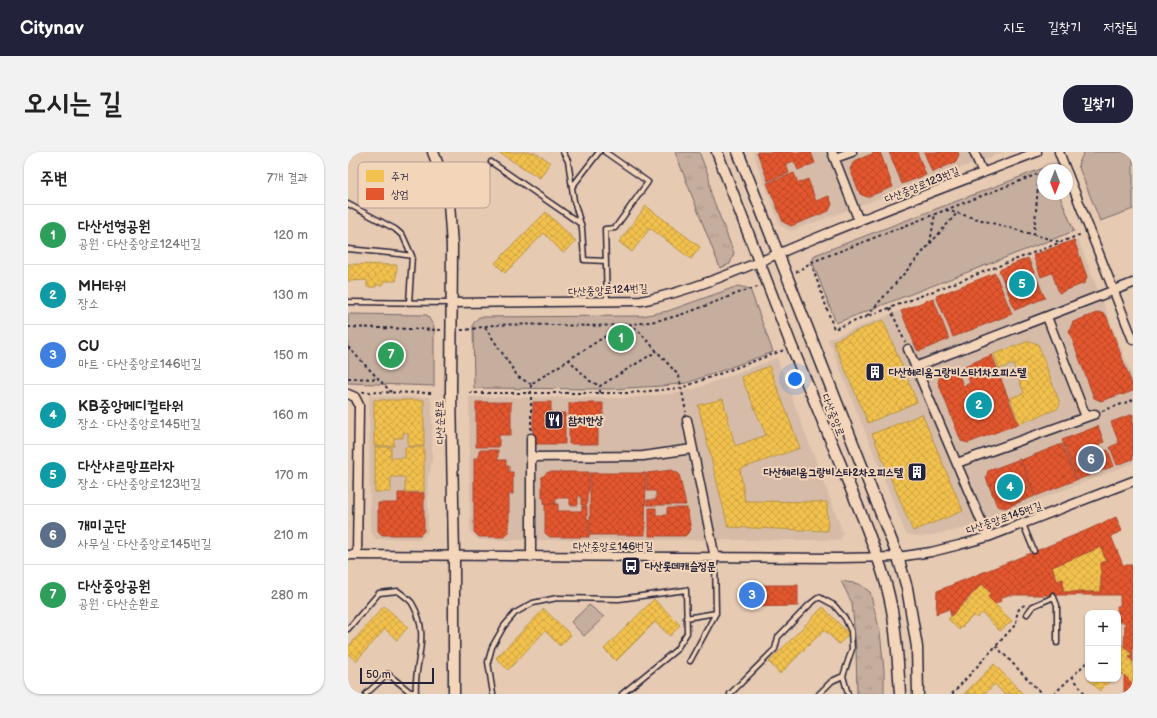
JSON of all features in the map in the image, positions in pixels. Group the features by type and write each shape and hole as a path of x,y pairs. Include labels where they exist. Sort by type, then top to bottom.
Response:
{"street":[{"name":"다산순환로","path":"433,152 437,162"},
{"name":"다산중앙로","path":"717,152 792,347 878,557 891,604 898,646 900,694"},
{"name":"다산중앙로","path":"738,152 898,556 907,588 918,647 918,694"},
{"path":"852,152 834,155 860,222"},
{"path":"974,152 983,173"},
{"name":"다산중앙로123번길","path":"759,263 778,254 1037,152"},
{"path":"1059,152 1064,164"},
{"path":"1073,187 1133,340"},
{"name":"다산순환로","path":"449,208 452,246 451,393 454,556 454,694"},
{"name":"다산중앙로124번길","path":"452,303 641,302 697,287 759,263"},
{"path":"915,367 1046,318 1133,283"},
{"path":"1046,318 1086,417"},
{"path":"908,349 988,537"},
{"path":"351,396 359,405 358,555"},
{"path":"957,463 1095,414"},
{"path":"687,420 715,558"},
{"path":"531,438 531,557"},
{"path":"532,457 642,456 692,449"},
{"name":"다산중앙로145번길","path":"878,557 931,552 988,537 1133,481"},
{"name":"다산중앙로146번길","path":"348,555 715,558 878,557"}],"lane":[{"path":"563,152 568,161 572,187 581,224 584,260 606,261"},
{"path":"572,187 599,152"},
{"path":"605,152 648,182 615,228 605,228 607,302"},
{"path":"491,162 581,224"},
{"path":"348,204 403,236 412,256 409,303"},
{"path":"348,249 412,256"},
{"path":"348,302 452,303"},
{"path":"1023,524 1034,552"},
{"path":"690,661 716,613 715,558"},
{"path":"493,694 488,662 492,647 504,626 515,613 533,603 557,598 618,599 686,590 687,633 676,650 622,694"},
{"path":"348,629 379,593 398,592 412,602 419,620 422,639 415,684 416,693 410,692 388,674 366,694"},
{"path":"1027,614 1031,608 1053,596 1057,605 1057,643"},
{"path":"730,694 775,649 778,638 810,604 819,597 834,605 845,618 851,631 852,649 843,676 848,694"},
{"path":"686,618 716,613"},
{"path":"819,694 832,681 843,676"}],"path":[{"path":"1034,235 1037,198"},
{"path":"946,210 1061,242"},
{"path":"866,318 957,213"},
{"path":"930,244 935,214"},
{"path":"810,263 834,329 1090,231"},
{"path":"890,308 908,349"},
{"path":"531,384 568,359 626,324 637,329 679,376 687,420"},
{"path":"485,327 518,377 531,384"},
{"path":"348,347 391,392"},
{"path":"469,393 629,393 681,388 747,365 792,347"},
{"path":"600,386 657,351"},
{"path":"568,359 590,381 600,386"},
{"path":"348,378 379,379"},
{"path":"531,384 531,438"},
{"path":"600,386 600,393"},
{"path":"351,396 361,392 432,393"},
{"path":"1095,414 1133,400"},
{"path":"952,694 1016,624 1017,610 1026,605 1031,608"},
{"path":"996,646 1042,694"},
{"path":"1054,694 1085,664"},
{"path":"1072,676 1085,694"}],"shaded area":[{"path":"753,152 1004,152 791,231 780,226"},
{"path":"1078,240 1133,378 1133,463 967,528 922,537 906,534 828,339"},
{"path":"777,358 843,533 840,540 479,540 470,532 469,397 627,398 669,394 692,390"},
{"path":"369,396 430,397 432,405 432,462 428,478 428,532 421,539 376,539 370,531"}],"green space":[{"path":"675,152 699,152 709,177 711,194 734,253 730,264 720,268"},
{"path":"1084,152 1132,152 1133,209 1100,221 1078,165"},
{"path":"1037,171 1037,200 1061,200 1074,231 836,323 812,261 815,255"},
{"path":"738,286 750,289 773,352 687,383 610,389 474,388 473,324 479,317 642,316 668,311"},
{"path":"348,314 427,315 434,327 434,386 348,383"},
{"path":"841,581 859,584 870,592 880,632 884,670 884,694 857,694 856,647 852,603"},
{"path":"589,605 604,617 584,636 571,622"}],"building: 주거":[{"path":"498,152 534,152 550,162 540,178"},
{"path":"646,206 700,247 691,259 650,228 632,252 619,242"},
{"path":"546,212 576,241 563,253 544,233 505,273 495,263"},
{"path":"348,264 397,265 396,281 384,281 383,285 367,287 367,280 348,281"},
{"name":"다산헤리움그랑비스타1차오피스텔","path":"883,320 917,402 868,423 833,341"},
{"path":"1029,341 1038,344 1060,404 1057,409 1019,424 1010,398 1024,393 1013,364 999,369 994,354"},
{"path":"769,366 800,448 740,469 745,501 827,502 828,531 728,527 698,405 723,399 735,446 766,435 741,377"},
{"path":"374,400 424,400 424,446 408,446 408,433 403,433 403,438 394,438 394,446 374,446"},
{"name":"다산헤리움그랑비스타2차오피스텔","path":"922,414 963,511 913,531 872,434"},
{"path":"375,447 391,447 391,458 405,458 405,447 424,447 424,492 405,492 405,477 391,477 391,492 375,492"},
{"path":"1101,547 1106,561 1101,563 1101,592 1063,592 1063,579 1057,581 1052,567"},
{"path":"982,584 991,593 988,597 1012,621 1000,631 982,613 977,618 974,615 959,630 948,619"},
{"path":"654,599 680,625 670,636 655,622 616,661 604,649"},
{"path":"384,606 408,627 397,640 385,629 356,661 348,654 348,647"},
{"path":"823,607 849,634 839,644 824,630 780,674 769,662"},
{"path":"544,609 571,635 560,646 545,631 508,670 496,658"},
{"path":"1122,645 1132,654 1129,657 1133,662 1133,684 1123,674 1121,676"},
{"path":"994,664 1023,694 1004,694 995,684 984,694 964,694"},
{"path":"1091,682 1109,682 1100,691"}],"building: 상업":[{"path":"757,152 811,152 815,163 798,170 794,161 786,164 789,173 768,181"},
{"path":"880,152 893,187 867,197 860,194 850,169 854,161"},
{"path":"889,152 917,152 926,175 902,184"},
{"path":"924,152 958,152 959,154 956,162 932,172"},
{"path":"794,173 798,183 808,179 816,201 829,196 832,204 829,211 791,226 783,222 767,183"},
{"path":"1074,240 1087,277 1085,283 1059,293 1052,273 1041,277 1033,255"},
{"path":"1028,258 1045,298 1015,310 999,270"},
{"path":"995,273 1012,314 953,337 936,296"},
{"path":"933,298 949,339 920,351 917,350 901,311"},
{"path":"1099,312 1106,315 1133,387 1133,391 1101,401 1094,398 1069,331 1073,322"},
{"path":"992,355 1018,424 968,443 961,441 938,382 940,375 957,369 963,386 970,383 964,366"},
{"path":"476,402 511,402 511,435 499,435 499,447 476,447"},
{"path":"533,402 551,402 551,413 565,413 565,444 533,444"},
{"path":"569,403 603,403 603,419 598,419 598,444 569,444"},
{"path":"1133,414 1133,459 1117,465 1110,447 1119,443 1111,422"},
{"path":"1098,426 1104,442 1099,444 1101,449 1093,452 1094,455 1108,450 1114,466 1077,480 1062,440"},
{"path":"1062,444 1076,480 1036,496 1021,460"},
{"path":"479,450 498,450 498,460 506,460 506,466 509,466 509,472 513,472 513,494 509,494 509,533 505,537 479,537 474,532 474,458 479,458"},
{"path":"1020,459 1035,496 1005,508 997,506 986,478 988,471"},
{"path":"672,470 679,474 686,505 647,505 647,500 656,500 656,491 647,491 647,473"},
{"path":"548,472 589,472 587,505 581,505 581,496 578,496 578,505 570,505 570,498 556,498 556,504 544,504 544,498 542,498 541,478"},
{"path":"590,473 646,473 645,535 590,535"},
{"path":"398,493 424,493 424,531 420,535 382,535 378,531 378,503 398,503"},
{"path":"545,504 558,504 558,511 582,511 582,506 587,506 589,537 550,537 545,533"},
{"path":"649,508 656,508 656,515 667,515 667,508 687,508 691,530 685,536 649,536"},
{"path":"1116,517 1122,531 1111,536 1123,565 1133,565 1133,662 1129,657 1132,654 1124,646 1125,622 1121,622 1121,610 1117,610 1117,606 1120,606 1120,595 1008,595 1000,598 1001,601 995,604 988,597 991,593 982,584 951,616 949,609 936,614 937,591","holes":["1101,547 1106,561 1101,563 1101,592 1063,592 1063,579 1057,581 1052,567"]},
{"path":"743,585 798,585 798,606 743,607"},
{"path":"1124,675 1133,684 1133,694 1124,694"}],"place":[{"name":"다산샤르망프라자","path":"1022,284"},
{"name":"다산선형공원","path":"621,338"},
{"name":"다산중앙공원","path":"391,355"},
{"name":"다산헤리움그랑비스타1차오피스텔","path":"875,372"},
{"name":"MH타워","path":"979,405"},
{"name":"참치한상","path":"554,420"},
{"name":"개미군단","path":"1091,459"},
{"name":"다산헤리움그랑비스타2차오피스텔","path":"917,472"},
{"name":"KB중앙메디컬타워","path":"1010,487"},
{"name":"다산롯데캐슬정문","path":"631,566"},
{"name":"CU","path":"752,595"}]}
